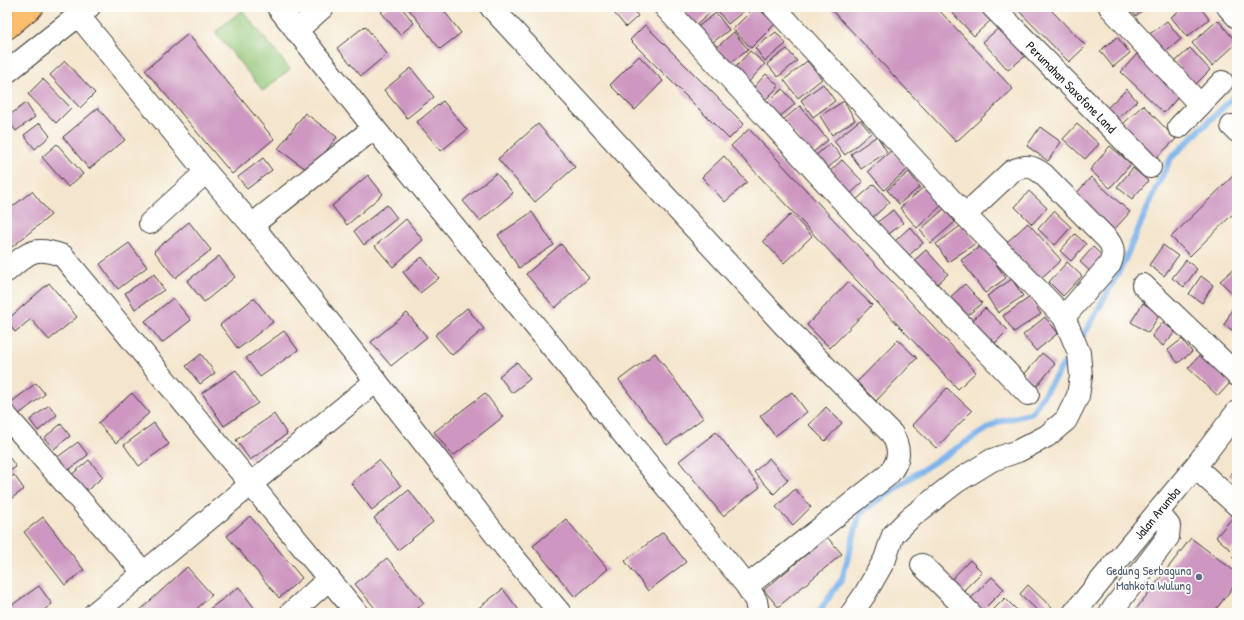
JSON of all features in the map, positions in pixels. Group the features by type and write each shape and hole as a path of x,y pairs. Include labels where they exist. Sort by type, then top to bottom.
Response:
{"main road":[{"path":"7,28 32,7"}],"street":[{"path":"278,7 374,128 747,586 756,601 758,613"},
{"path":"296,31 323,7"},
{"path":"491,7 785,326 892,434 897,443 897,460 888,475 747,586"},
{"path":"665,7 876,237 1028,394"},
{"path":"774,7 1066,324 1079,353 1081,376 1078,396 1066,420 1047,436 1018,450 992,460 956,482 910,518 893,535 885,559 852,613"},
{"name":"Perumahan Saxofone Land","path":"993,7 1150,167"},
{"path":"1110,7 1200,105"},
{"path":"1228,7 1237,17"},
{"path":"7,72 84,11 206,172 252,225 376,381 505,548 560,613"},
{"path":"1179,127 1222,82"},
{"path":"252,225 374,128"},
{"path":"965,215 1012,171 1022,166 1030,166 1043,174 1108,240 1113,247 1113,256 1110,264 1066,324"},
{"path":"150,223 206,172"},
{"path":"7,271 27,254 39,250 63,256 357,613"},
{"path":"1143,285 1237,375"},
{"path":"95,613 376,381"},
{"name":"Jalan Arumba","path":"1084,610 1158,512 1237,412"},
{"path":"7,417 144,574"},
{"path":"1195,467 1237,505"},
{"path":"1110,613 1168,537 1169,526 1158,512"},
{"path":"922,565 970,613"},
{"path":"291,613 330,579"}],"green space":[{"path":"242,10 290,69 263,91 215,32"}],"building":[{"path":"7,7 17,7 11,12"},
{"path":"388,7 401,7 414,23 400,35 381,12"},
{"path":"407,7 441,7 461,33 440,49"},
{"path":"609,7 631,7 638,16 626,27"},
{"path":"690,7 708,7 711,12 694,27 683,14"},
{"path":"721,7 749,7 728,24 717,10"},
{"path":"755,7 757,7 775,24 751,48 733,29"},
{"path":"829,7 936,7 1013,89 956,142"},
{"path":"947,7 983,7 993,18 974,36"},
{"path":"1015,7 1048,7 1086,46 1069,62"},
{"path":"1129,7 1146,7 1136,16"},
{"path":"1184,7 1200,7 1209,19 1187,37 1171,17"},
{"path":"716,13 729,30 709,45 696,28"},
{"path":"1218,20 1237,43 1212,66 1192,43"},
{"path":"1167,21 1181,39 1162,55 1147,36"},
{"path":"645,25 744,124 729,139 630,40"},
{"path":"1002,25 1028,54 1008,70 983,42"},
{"path":"365,26 387,54 361,76 337,48"},
{"path":"734,32 748,49 729,64 716,48"},
{"path":"776,32 786,44 765,61 755,48"},
{"path":"188,34 274,139 232,174 145,70"},
{"path":"1117,37 1130,53 1113,67 1100,51"},
{"path":"1190,48 1210,70 1195,85 1175,62"},
{"path":"787,49 797,61 778,77 767,64"},
{"path":"750,51 765,64 746,85 732,71"},
{"path":"1137,54 1180,95 1164,113 1121,72"},
{"path":"639,56 663,81 635,110 610,85"},
{"path":"65,61 95,93 80,108 50,75"},
{"path":"807,61 822,79 798,98 784,80"},
{"path":"411,68 434,97 407,118 384,90"},
{"path":"766,74 779,86 763,102 751,90"},
{"path":"43,79 71,108 56,123 28,94"},
{"path":"823,84 835,101 813,117 801,100"},
{"path":"783,89 795,104 778,118 766,103"},
{"path":"1127,89 1137,101 1117,119 1107,108"},
{"path":"443,101 467,130 441,151 417,122"},
{"path":"844,101 855,120 832,135 820,116"},
{"path":"26,103 35,117 16,131 7,117"},
{"path":"1143,105 1176,139 1155,159 1123,124"},
{"path":"800,106 828,140 811,154 783,120"},
{"path":"98,108 125,140 89,169 63,137"},
{"path":"305,113 337,137 310,172 278,149"},
{"path":"860,120 871,133 845,155 834,141"},
{"path":"40,123 50,136 35,149 24,135"},
{"path":"538,124 575,167 535,202 498,159"},
{"path":"1077,124 1099,144 1085,159 1063,139"},
{"path":"1040,127 1061,142 1048,161 1027,146"},
{"path":"749,129 976,372 958,389 731,146"},
{"path":"877,136 887,152 861,169 851,154"},
{"path":"830,143 841,156 825,171 813,158"},
{"path":"57,144 83,174 68,187 42,157"},
{"path":"1110,146 1131,164 1110,188 1090,170"},
{"path":"892,150 908,169 884,190 868,171"},
{"path":"724,156 747,182 725,202 702,177"},
{"path":"263,158 272,170 247,189 238,177"},
{"path":"842,160 863,182 848,196 827,174"},
{"path":"1133,168 1148,181 1132,199 1117,187"},
{"path":"909,172 920,187 899,204 887,190"},
{"path":"496,173 513,193 480,221 463,201"},
{"path":"1235,174 1237,176 1237,210 1190,256 1171,237"},
{"path":"368,175 383,194 347,225 332,206"},
{"path":"1091,177 1130,212 1113,231 1074,196"},
{"path":"874,184 890,202 871,219 855,201"},
{"path":"926,185 943,204 917,228 900,208"},
{"path":"32,191 51,215 7,251 7,211"},
{"path":"1029,191 1047,208 1032,224 1015,207"},
{"path":"387,205 397,218 364,245 354,231"},
{"path":"944,209 955,222 931,243 920,230"},
{"path":"893,210 903,223 885,237 875,224"},
{"path":"1054,211 1071,227 1055,245 1038,229"},
{"path":"532,212 554,245 519,268 498,235"},
{"path":"791,214 812,236 784,263 763,241"},
{"path":"406,219 423,240 393,267 375,246"},
{"path":"189,222 211,250 175,278 154,251"},
{"path":"1028,223 1061,260 1039,280 1006,243"},
{"path":"963,224 976,243 948,262 936,244"},
{"path":"910,227 923,243 908,256 895,241"},
{"path":"1075,234 1086,244 1071,261 1060,251"},
{"path":"129,243 147,267 118,289 100,264"},
{"path":"561,244 589,278 555,308 526,274"},
{"path":"982,245 1006,278 985,293 961,260"},
{"path":"1163,245 1178,256 1164,276 1149,265"},
{"path":"1093,247 1106,259 1093,274 1080,262"},
{"path":"926,250 948,274 933,288 910,264"},
{"path":"219,256 235,277 204,302 187,281"},
{"path":"422,257 439,278 420,293 403,272"},
{"path":"1186,260 1197,269 1184,287 1172,278"},
{"path":"1067,262 1082,276 1063,296 1049,282"},
{"path":"1235,268 1237,269 1237,298 1220,281"},
{"path":"154,274 164,290 135,309 125,293"},
{"path":"1201,276 1213,285 1202,303 1189,294"},
{"path":"1012,279 1023,296 998,313 987,296"},
{"path":"848,282 872,305 830,348 807,325"},
{"path":"49,283 77,317 49,340 31,319 15,332 7,320"},
{"path":"965,284 982,303 965,318 948,299"},
{"path":"1030,297 1041,314 1014,332 1003,316"},
{"path":"173,298 191,320 162,343 145,321"},
{"path":"254,298 273,322 238,349 220,325"},
{"path":"1143,303 1160,314 1148,333 1131,322"},
{"path":"1234,306 1237,308 1237,333 1224,325"},
{"path":"467,308 484,329 452,355 435,335"},
{"path":"985,308 1008,330 991,347 968,325"},
{"path":"407,313 427,337 391,366 371,342"},
{"path":"1045,317 1058,333 1036,351 1023,335"},
{"path":"1163,322 1175,332 1163,346 1152,336"},
{"path":"284,331 298,350 260,377 246,358"},
{"path":"1182,339 1192,352 1178,363 1168,350"},
{"path":"898,340 917,358 876,401 857,382"},
{"path":"655,353 703,418 667,445 619,380"},
{"path":"1042,353 1055,364 1037,386 1024,375"},
{"path":"201,354 215,373 200,384 186,366"},
{"path":"1200,355 1230,383 1218,396 1188,368"},
{"path":"517,362 530,379 512,393 499,376"},
{"path":"236,370 258,403 224,426 202,393"},
{"path":"36,383 45,394 18,415 9,404"},
{"path":"947,388 972,411 936,448 912,425"},
{"path":"792,392 807,412 775,436 760,416"},
{"path":"132,393 149,413 116,443 98,423"},
{"path":"485,393 503,417 453,456 434,432"},
{"path":"49,405 57,415 38,431 30,420"},
{"path":"826,407 842,423 825,441 809,425"},
{"path":"274,414 287,434 250,460 236,440"},
{"path":"154,423 169,444 139,466 124,445"},
{"path":"61,424 70,436 54,449 44,438"},
{"path":"716,432 760,487 723,516 679,461"},
{"path":"78,442 88,455 65,473 55,459"},
{"path":"7,454 16,467 7,473"},
{"path":"769,458 788,480 774,494 754,472"},
{"path":"89,460 103,477 84,493 70,476"},
{"path":"379,460 401,486 372,510 351,483"},
{"path":"1237,468 1237,482 1230,475"},
{"path":"14,475 24,489 7,502 7,480"},
{"path":"795,489 811,507 793,525 776,507"},
{"path":"409,490 433,522 398,550 374,518"},
{"path":"250,516 302,578 279,598 227,536"},
{"path":"1234,516 1237,519 1237,544 1231,550 1216,537"},
{"path":"43,517 84,570 65,585 24,532"},
{"path":"566,519 608,569 575,597 533,546"},
{"path":"663,532 686,562 648,591 625,561"},
{"path":"827,537 842,554 778,607 764,590"},
{"name":"Gedung Serbaguna Mahkota Wulung","path":"1191,538 1237,573 1237,582 1213,613 1133,613"},
{"path":"1237,552 1237,562 1232,557"},
{"path":"387,558 424,603 412,613 379,613 355,584"},
{"path":"970,560 982,572 958,596 947,584"},
{"path":"187,567 212,595 192,613 137,613"},
{"path":"992,577 1004,589 980,613 968,601"},
{"path":"1028,585 1053,609 1049,613 1040,613 1020,594"},
{"path":"39,586 52,604 40,613 13,613 9,607"},
{"path":"239,587 257,612 204,613"},
{"path":"503,589 521,613 472,613"},
{"path":"1005,598 1017,610 1013,613 990,613"}],"waterway":[{"path":"1079,341 1088,328 1123,264 1171,158 1237,94"},
{"path":"818,613 842,579 860,513 917,473 998,422 1029,414 1033,411 1073,350"}],"place":[{"name":"Gedung Serbaguna Mahkota Wulung","path":"1199,577"}]}
